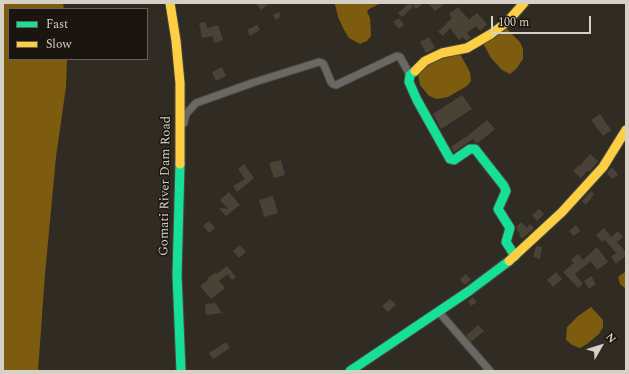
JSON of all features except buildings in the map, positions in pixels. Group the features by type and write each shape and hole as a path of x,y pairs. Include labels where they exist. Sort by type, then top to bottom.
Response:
{"street":[{"name":"Gomati River Dam Road","path":"170,3 176,41 180,83 181,130 177,268 181,371"},
{"path":"410,75 425,61 442,53 467,48 491,34 506,22 524,3"},
{"path":"181,130 186,114 196,103 255,82 319,62 324,65 331,82 336,85 397,56 400,57 410,75 409,82 416,100 450,159 454,160 470,149 476,149 506,188 498,209 510,228 506,242 515,256"},
{"path":"350,371 469,291 515,256 562,212 603,167 626,130"},
{"path":"438,311 490,371"}],"shaded area":[{"path":"3,3 63,3 64,8 8,8 8,60 67,60 66,87 56,157 45,274 38,371 3,371"},
{"path":"336,3 381,3 369,9 367,12 370,18 371,36 367,41 360,44 349,38 338,17"},
{"path":"506,28 520,42 523,49 523,59 516,69 510,74 502,70 491,58 484,45 489,38"},
{"path":"460,54 470,72 471,81 467,86 448,97 437,99 429,96 420,85 418,74 433,58"},
{"path":"626,271 626,289 620,284 618,277"},
{"path":"591,307 603,320 603,327 599,334 587,344 580,348 572,345 566,340 567,327 578,316"}],"traffic: fast":[{"path":"415,71 410,75 409,82 417,100 450,159 454,160 470,149 475,149 504,186 506,191 498,209 510,228 506,242 515,256"},
{"path":"180,164 177,275 181,371"},
{"path":"350,371 469,291 509,261"}],"traffic: slow":[{"path":"170,3 176,41 180,83 180,164"},
{"path":"415,71 425,61 442,53 467,48 491,34 507,22 524,3"},
{"path":"509,261 562,212 603,167 626,130"}]}
